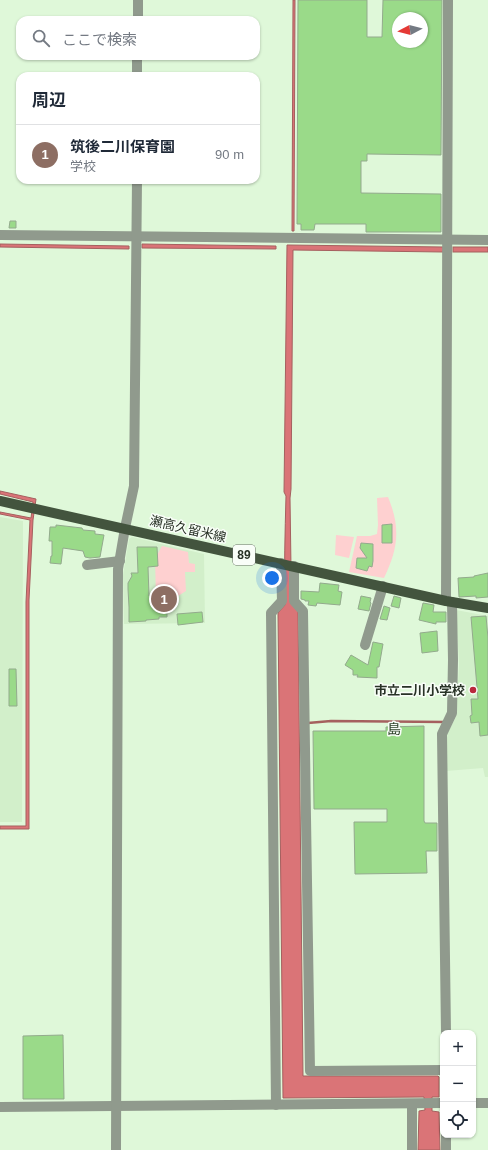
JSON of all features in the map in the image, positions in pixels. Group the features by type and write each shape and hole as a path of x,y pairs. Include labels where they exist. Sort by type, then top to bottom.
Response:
{"main road":[{"name":"瀬高久留米線","path":"0,501 449,601 488,608"}],"street":[{"path":"138,0 138,16"},
{"path":"446,1030 442,734 452,713 453,660 449,601 448,0"},
{"path":"137,60 137,72"},
{"path":"116,1150 118,584 125,528 134,486 136,184"},
{"path":"0,235 488,240"},
{"path":"87,565 120,561"},
{"path":"276,1104 271,613 282,601 281,563"},
{"path":"294,566 294,601 304,610 310,1071 440,1070"},
{"path":"365,645 383,586"},
{"path":"476,1103 488,1102"},
{"path":"0,1108 440,1103"},
{"path":"412,1150 416,1104"},
{"path":"446,1138 446,1150"}],"shaded area":[{"path":"293,0 295,0 294,231 292,231"},
{"path":"0,244 129,246 129,249 0,247"},
{"path":"142,244 276,246 276,249 142,248"},
{"path":"287,245 444,247 443,252 293,250 290,498 291,568 298,612 303,1076 438,1076 439,1097 432,1097 432,1111 439,1112 440,1150 418,1150 419,1111 425,1110 424,1097 283,1098 278,613 285,605 286,496 284,492"},
{"path":"453,247 488,247 488,252 453,252"},
{"path":"0,491 36,499 33,520 29,600 29,829 0,829 0,826 26,826 26,602 30,520 0,514 0,512 31,518 33,502 0,494"},
{"path":"388,497 395,519 396,538 395,548 384,578 349,572 357,536 370,536 377,534 377,498"},
{"path":"0,517 23,521 22,822 0,822"},
{"path":"336,535 354,537 349,558 335,555"},
{"path":"132,537 204,554 205,623 124,624 123,575 129,539"},
{"path":"162,546 188,552 189,563 195,564 195,572 185,572 186,591 175,598 156,597 155,559"},
{"name":"市立二川小学校","path":"456,610 488,616 488,777 485,777 483,768 446,771 445,738 456,717 459,664"}],"building":[{"path":"298,0 367,0 367,37 382,37 383,0 442,0 441,155 367,154 367,161 361,161 361,193 441,194 441,232 366,232 366,224 315,224 314,230 301,230 301,224 297,224"},
{"path":"10,221 16,221 16,228 9,228"},
{"path":"392,524 392,543 382,543 382,525"},
{"path":"56,525 82,528 83,530 95,531 95,534 104,535 100,557 85,557 83,551 63,548 61,564 50,563 52,556 52,541 49,541 50,527 56,527"},
{"path":"361,543 373,544 372,567 369,566 367,571 356,568 357,558 367,558 360,548"},
{"path":"137,547 157,547 158,566 148,567 149,596 153,595 153,600 167,599 167,617 159,617 159,619 146,621 129,622 128,583 132,576 131,573 138,573"},
{"path":"488,573 488,597 459,597 458,578 474,577"},
{"path":"320,583 339,585 338,591 342,592 340,605 317,603 316,606 308,605 309,601 301,599 301,591 319,592"},
{"path":"361,596 371,598 369,611 358,609"},
{"path":"394,596 401,598 399,608 391,606"},
{"path":"423,603 434,605 433,612 446,612 446,622 436,622 436,624 419,620"},
{"path":"384,606 390,608 387,620 380,619"},
{"path":"202,612 203,622 178,625 177,614"},
{"path":"486,616 488,638 488,735 480,736 479,722 471,723 470,716 472,715 471,699 478,699 471,617"},
{"path":"437,631 438,651 422,653 420,633"},
{"path":"373,642 383,644 379,667 377,667 377,678 357,677 358,675 353,675 353,670 345,665 351,655 368,665"},
{"path":"9,669 16,669 17,706 9,706"},
{"path":"424,726 424,821 425,823 437,823 437,851 426,851 427,873 355,874 354,822 387,822 387,809 314,809 313,731 386,731 386,727"},
{"path":"63,1035 64,1099 23,1099 23,1036"}],"waterway":[{"path":"308,723 331,721 445,722"}],"place":[{"name":"筑後二川保育園","path":"164,599"},
{"name":"市立二川小学校","path":"473,690"}],"district":[{"name":"島","path":"394,729"}]}
